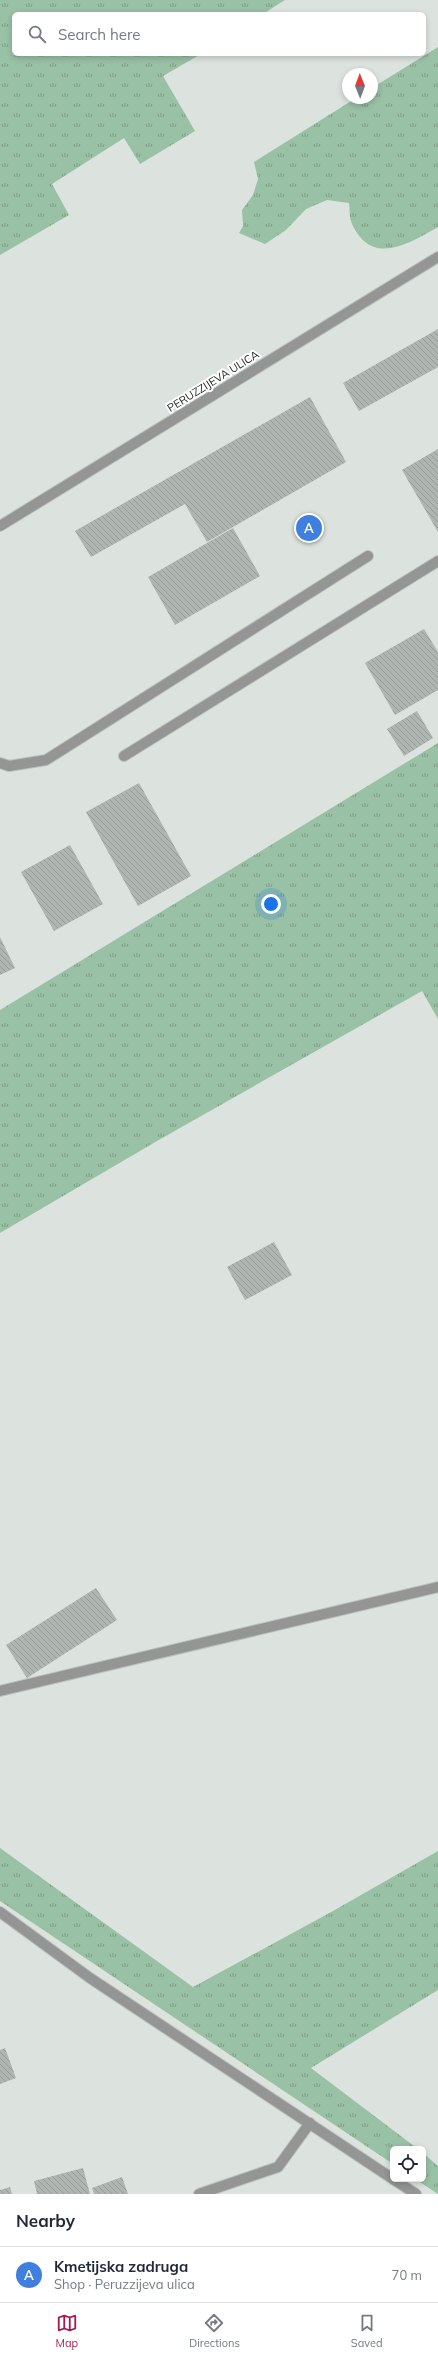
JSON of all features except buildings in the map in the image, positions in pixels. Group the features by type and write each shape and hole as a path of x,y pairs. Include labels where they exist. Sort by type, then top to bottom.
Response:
{"street":[{"name":"PERUZZIJEVA ULICA","path":"0,526 438,257"},
{"path":"0,763 9,766 46,760 368,556"},
{"path":"124,756 438,561"},
{"path":"0,1691 438,1587"},
{"path":"0,1912 90,1978 390,2177"},
{"path":"199,2194 278,2167 310,2123"},
{"path":"398,2182 416,2194"}],"green space":[{"path":"0,0 285,0 266,12 12,12 12,56 198,56 163,76 195,131 140,164 124,138 52,184 69,215 0,255"},
{"path":"438,47 438,227 403,245 391,248 380,248 370,245 360,237 351,222 349,203 327,200 306,209 286,230 265,244 239,233 243,226 242,210 253,195 258,179 254,162 346,104 378,104 378,84 424,56 426,56 426,54"},
{"path":"438,743 438,1019 422,991 157,1141 0,1233 0,1010"},
{"path":"0,1848 193,1987 333,1911 438,1851 438,1990 311,2068 414,2146 390,2146 390,2162 0,1901"},
{"path":"426,2156 438,2166 438,2194 420,2182 426,2182"}],"place":[{"name":"Kmetijska zadruga","path":"309,528"}]}
